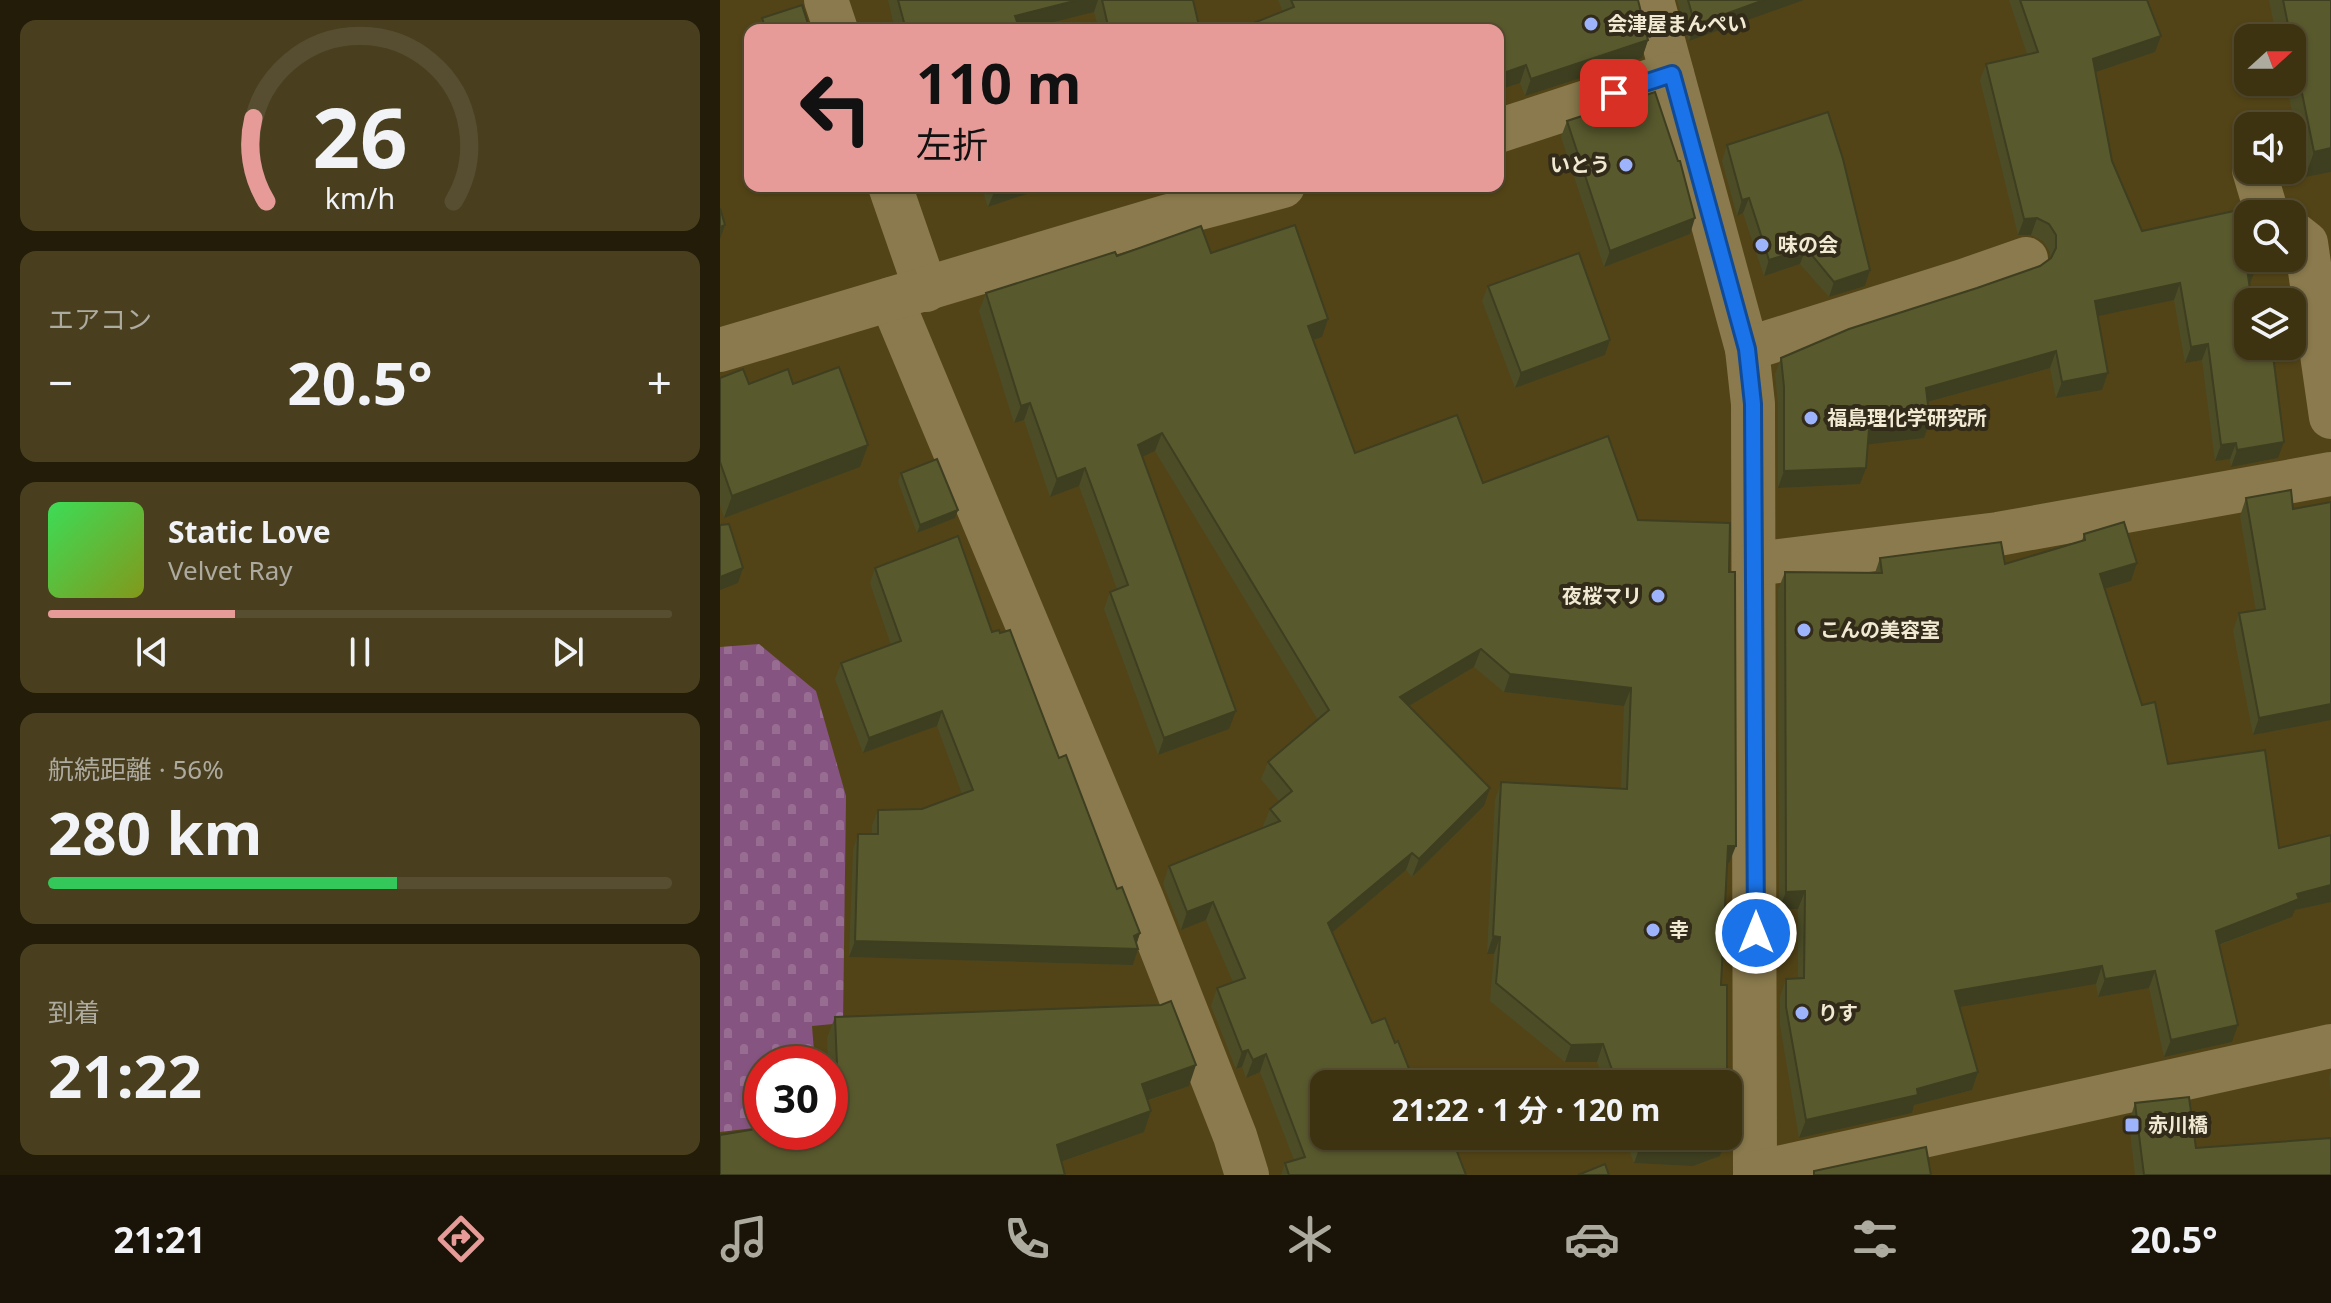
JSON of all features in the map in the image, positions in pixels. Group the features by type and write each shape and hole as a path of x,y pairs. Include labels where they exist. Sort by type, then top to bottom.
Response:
{"street":[{"path":"826,0 834,24"},
{"path":"1652,0 1747,349 1753,404 1755,1174 2331,1046"},
{"path":"1504,129 1672,74"},
{"path":"891,192 908,294 1235,1136 1247,1175"},
{"path":"720,350 1165,217 1260,192"},
{"path":"2306,243 2331,417"},
{"path":"1747,349 2026,259"},
{"path":"1755,564 1998,534 2331,474"}],"green space":[{"path":"759,644 816,691 846,796 843,1023 812,1026 814,1046 744,1046 744,1129 720,1132 720,647"}],"building":[{"path":"898,0 1078,0 1015,16 1018,24 904,24"},
{"path":"1102,0 1193,0 1199,24 1108,24"},
{"path":"1291,0 1638,0 1648,40 1531,79 1526,65 1504,73 1504,24 1251,24 1294,7"},
{"path":"1688,0 1764,0 1695,25"},
{"path":"2020,0 2147,0 2161,36 2093,59 2112,161 2142,231 2234,211 2234,272 2247,272 2250,288 2234,288 2234,360 2274,360 2284,442 2237,450 2236,443 2221,445 2208,344 2191,347 2180,283 2095,301 2108,373 2062,382 2056,351 1926,388 1930,422 1869,429 1866,468 1784,471 1781,358 1849,329 2040,266 2051,258 2056,248 2056,235 2049,224 2037,218 2024,219 1986,64 2038,52"},
{"path":"2283,0 2331,0 2331,148 2314,152 2303,96 2306,96 2306,24 2288,24"},
{"path":"802,5 808,24 764,24 762,18"},
{"path":"1655,92 1680,161 1695,218 1610,251 1567,121"},
{"path":"1828,112 1843,159 1870,270 1834,282 1806,248 1769,260 1749,198 1742,200 1727,145"},
{"path":"720,208 725,225 720,227"},
{"path":"1295,225 1328,319 1308,326 1355,453 1457,415 1483,483 1608,436 1638,520 1730,523 1729,572 1735,572 1736,846 1728,846 1721,985 1727,985 1727,1070 1612,1070 1603,1044 1571,1045 1496,983 1500,937 1493,936 1501,782 1627,789 1631,688 1510,674 1481,649 1400,697 1490,788 1419,859 1412,853 1328,923 1372,1023 1385,1018 1409,1070 1310,1070 1310,1150 1456,1150 1466,1175 1289,1175 1285,1163 1305,1157 1266,1054 1253,1060 1248,1050 1242,1052 1217,988 1245,978 1213,902 1187,912 1169,866 1280,821 1270,809 1292,791 1268,762 1329,710 1162,433 1138,445 1236,711 1164,738 1110,592 1128,585 1085,468 1057,479 1030,403 1021,406 986,293 1115,252 1117,256 1201,226 1211,253"},
{"path":"1579,253 1610,340 1521,373 1488,286"},
{"path":"839,367 868,445 732,496 720,462 720,378 743,369 749,384 788,369 793,384"},
{"path":"937,459 958,510 920,525 901,473"},
{"path":"2291,490 2293,509 2331,502 2331,704 2259,718 2239,613 2265,609 2246,498"},
{"path":"2124,522 2137,563 2100,574 2142,705 2155,702 2168,764 2265,750 2279,848 2331,835 2331,885 2297,894 2299,899 2216,931 2238,1025 2171,1040 2155,971 2105,979 2102,966 1955,991 1978,1072 1917,1089 1918,1095 1806,1120 1786,1007 1786,979 1804,978 1805,891 1786,892 1785,572 1882,573 1880,558 2001,542 2005,564 2085,540 2084,534"},
{"path":"729,524 743,568 720,577 720,525"},
{"path":"958,536 992,632 1010,630 1059,758 1066,755 1117,889 1122,887 1140,933 1134,936 1138,949 855,941 858,834 878,834 878,810 922,809 973,790 942,711 869,738 841,663 901,641 875,568"},
{"path":"1171,1001 1196,1065 1142,1084 1151,1111 1057,1145 1065,1175 720,1175 720,1135 744,1131 744,1150 848,1150 848,1046 836,1046 835,1017 1161,1005"},
{"path":"2189,1097 2196,1148 2331,1138 2331,1175 2144,1175 2135,1103"},
{"path":"1926,1147 1931,1175 1814,1175 1814,1171"},
{"path":"1605,1164 1609,1175 1578,1175"}],"place":[{"name":"会津屋まんぺい","path":"1591,24"},
{"name":"いとう","path":"1626,165"},
{"name":"味の会","path":"1762,245"},
{"name":"福島理化学研究所","path":"1811,418"},
{"name":"夜桜マリ","path":"1658,596"},
{"name":"こんの美容室","path":"1804,630"},
{"name":"幸","path":"1653,930"},
{"name":"りす","path":"1802,1013"},
{"name":"赤川橋","path":"2132,1125"}],"route":[{"path":"1614,93 1672,74 1747,349 1753,404 1756,933"}]}
